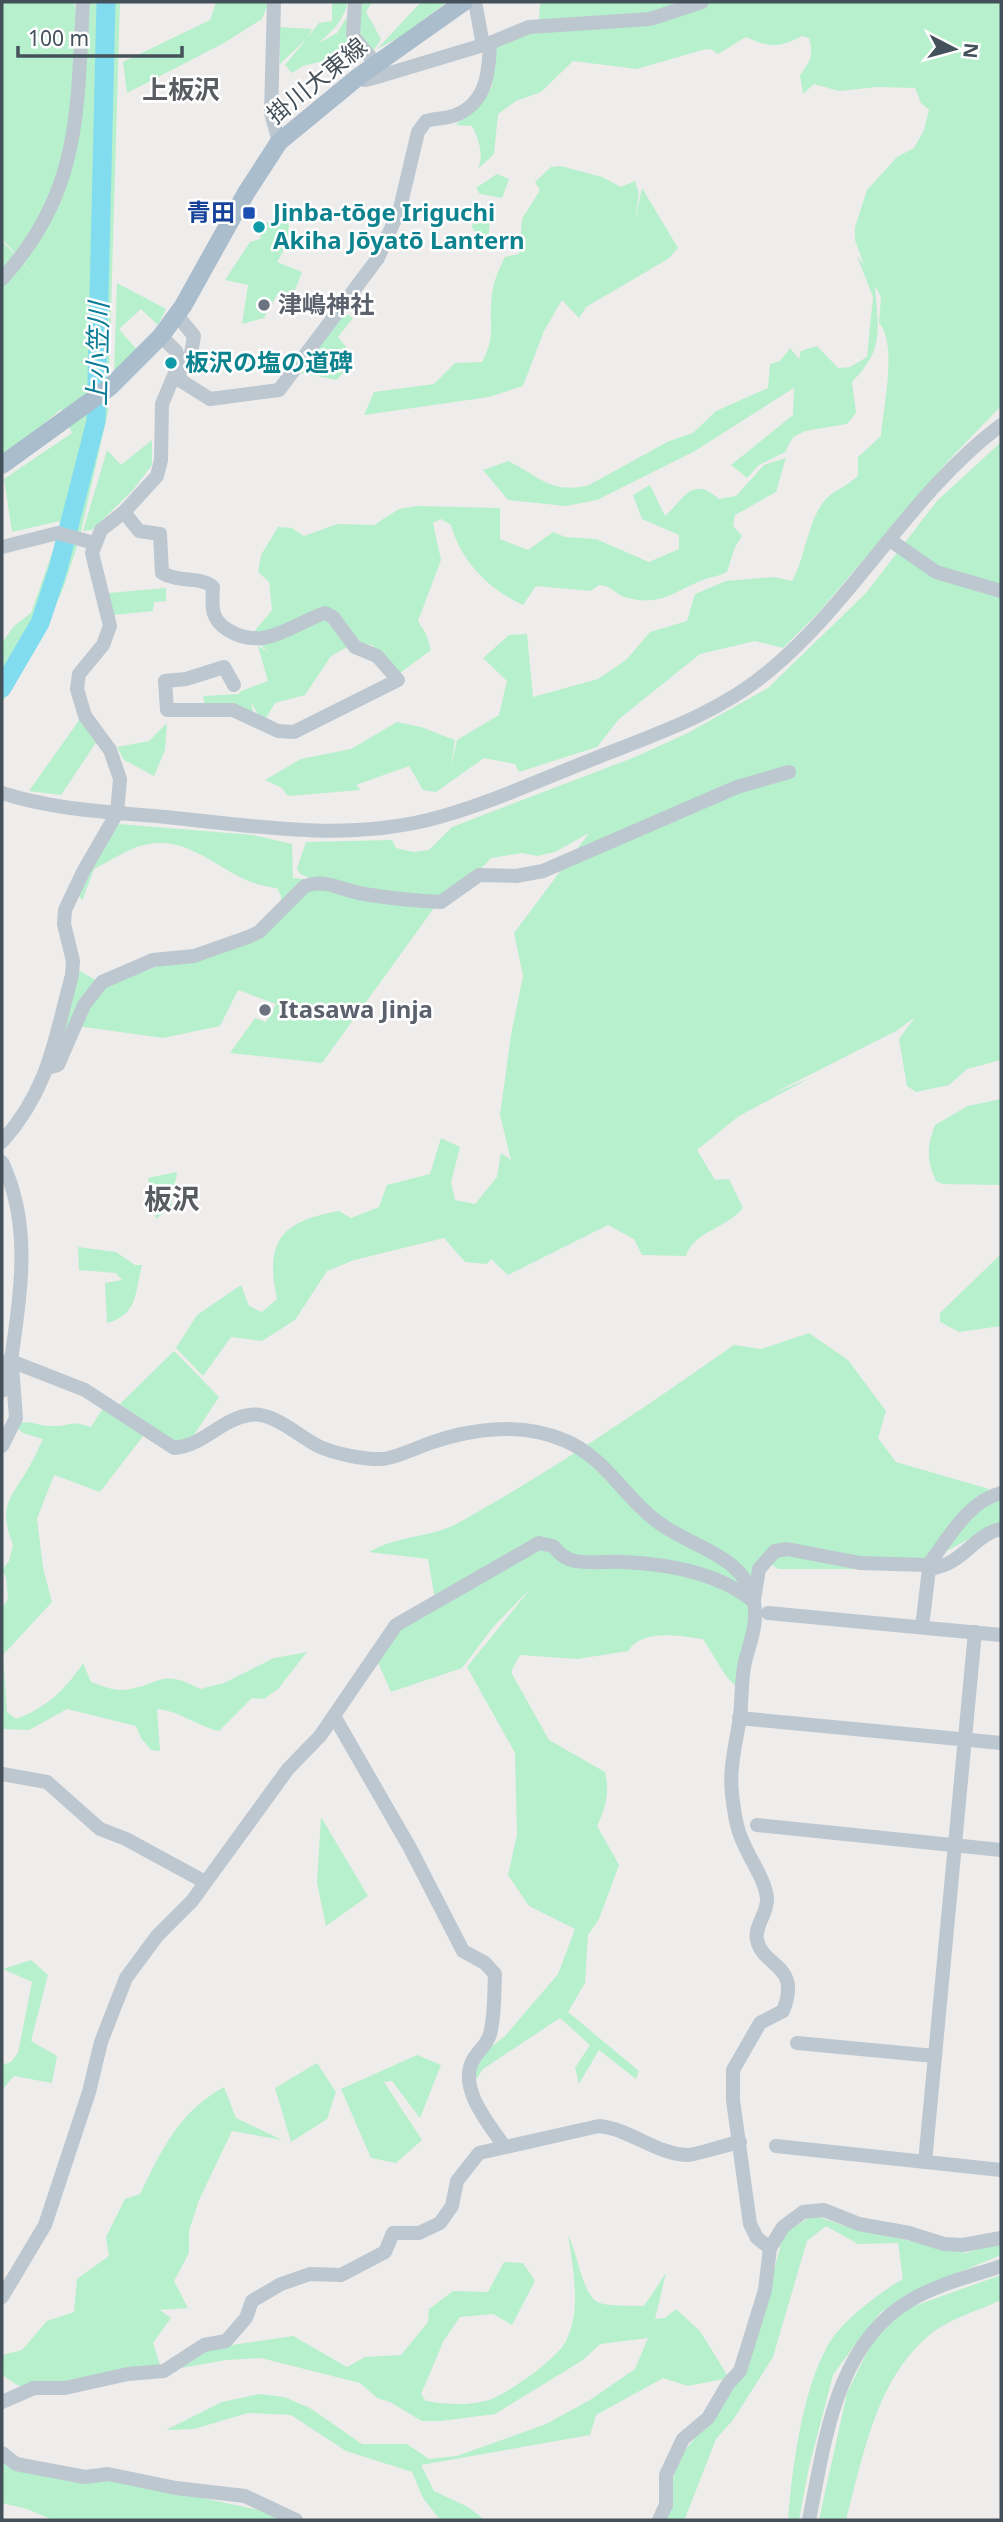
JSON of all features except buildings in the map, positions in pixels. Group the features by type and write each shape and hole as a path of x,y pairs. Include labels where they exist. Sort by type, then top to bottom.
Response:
{"main road":[{"name":"掛川大東線","path":"2,465 110,387 161,336 177,314 246,193 279,142 358,77 464,2"}],"street":[{"path":"2,279 39,232 63,180 72,149 77,107 83,2"},
{"path":"355,2 353,36 376,64"},
{"path":"177,374 210,400 269,394 279,390 378,258 400,208 418,132 426,121 456,116 471,107 483,91 489,73 487,44 475,2"},
{"path":"358,77 365,80 377,77 487,44 529,27 650,19 702,2"},
{"path":"270,3 271,113 279,142"},
{"path":"177,314 194,336 190,359 177,374"},
{"path":"87,541 124,512 157,476 161,460 162,404 180,362 176,351 161,336"},
{"path":"2,793 40,803 117,813 342,831 413,823 467,807 680,725 724,702 768,673 801,642 964,457 1001,425"},
{"path":"124,512 139,531 160,534 162,573 175,580 207,581 213,587 212,609 216,622 237,636 252,641 268,638 325,613 333,617 355,647 377,656 398,680 294,732 278,731 233,710 167,710 165,681 224,667 234,685"},
{"path":"2,547 58,533 87,541"},
{"path":"890,540 936,572 1001,591"},
{"path":"2,1142 31,1103 49,1066 72,975 73,961 64,924 65,910 87,863 117,813 117,766 85,716 77,689 79,674 103,645 110,626 87,541"},
{"path":"49,1066 58,1065 84,1005 102,982 153,960 194,956 260,932 305,886 316,882 328,883 362,894 441,902 479,875 516,876 543,871 737,787 789,772"},
{"path":"2,1162 21,1221 23,1261 2,1391"},
{"path":"2,1446 16,1418 16,1385 6,1362"},
{"path":"6,1362 85,1390 111,1404 174,1448 187,1447 237,1418 251,1414 265,1416 321,1447 369,1458 385,1459 435,1441 488,1430 530,1431 562,1439 593,1456 647,1515 736,1566 746,1580 754,1601"},
{"path":"770,2248 757,2238 750,2224 733,2100 735,2064 760,2023 783,2011 788,1999 780,1966 764,1955 758,1944 756,1931 766,1909 767,1897 741,1839 731,1778 745,1662 755,1620 754,1601 759,1569 775,1551 787,1549 860,1563 928,1565 972,1508 987,1497 1001,1493"},
{"path":"922,1627 929,1569 948,1566 963,1556 986,1532 1001,1529"},
{"path":"2,2297 45,2225 89,2092 101,2042 126,1978 157,1936 205,1882 288,1769 320,1736 396,1625 539,1544 553,1546 559,1554 576,1561 626,1562 710,1577 734,1585 754,1601"},
{"path":"768,1613 1001,1635"},
{"path":"925,2162 967,1740 975,1632"},
{"path":"334,1717 410,1848 463,1951 485,1963 495,1973 491,2031 486,2046 472,2062 470,2081 479,2110 505,2146"},
{"path":"739,1718 1001,1743"},
{"path":"2,1774 47,1782 100,1829 205,1882"},
{"path":"757,1825 1001,1850"},
{"path":"797,2043 935,2056"},
{"path":"2,2402 34,2388 65,2388 128,2374 164,2371 204,2345 226,2340 246,2318 252,2301 281,2284 310,2274 341,2275 385,2252 393,2233 419,2233 440,2222 452,2206 457,2181 479,2153 598,2126 616,2127 667,2150 689,2155 740,2142"},
{"path":"776,2146 1001,2169"},
{"path":"659,2520 666,2505 666,2474 683,2439 708,2418 728,2384 740,2371 765,2290 770,2248 783,2227 803,2212 824,2210 859,2224 909,2233 944,2244 963,2245 1001,2238"},
{"path":"808,2520 838,2394 846,2372 865,2340 894,2311 911,2300 1001,2266"},
{"path":"2,2453 16,2464 85,2477 108,2474 176,2488 245,2496 296,2520"}],"green space":[{"path":"2,2 75,2 79,69 90,2 120,2 108,412 79,540 63,589 36,646 2,703 2,643 14,626 31,613 56,542 60,521 12,532 4,479 72,433 61,409 2,460 2,241 41,281 2,239"},
{"path":"216,2 269,2 262,19 224,43 127,93 123,62 210,20"},
{"path":"332,2 348,2 336,26 317,44 337,33 347,17 347,55 303,66 292,73 285,65 319,23 332,21"},
{"path":"362,2 372,2 366,12 381,39 374,50 361,39 359,20"},
{"path":"421,2 447,2 400,37 377,49"},
{"path":"540,2 1001,2 1001,406 948,461 818,613 783,648 755,641 700,654 619,719 597,747 519,772 515,764 484,758 436,792 423,790 409,766 356,785 361,790 288,796 282,788 265,780 301,759 351,749 397,722 421,727 455,740 451,767 457,740 499,715 507,681 483,658 509,635 527,634 533,697 598,679 626,660 650,632 687,621 695,594 726,581 774,577 792,581 812,524 823,503 858,476 858,457 881,436 889,360 885,333 879,323 881,297 875,286 877,338 870,359 852,382 856,413 847,424 805,431 793,437 785,452 759,465 747,478 731,465 793,415 794,388 695,451 597,500 566,506 508,500 483,470 508,461 555,486 565,488 589,485 669,441 693,433 716,411 768,388 770,364 780,361 790,348 799,359 801,351 817,346 838,368 850,367 867,357 873,297 857,256 864,265 855,240 855,227 867,190 897,157 914,148 924,130 929,110 921,103 915,88 877,87 839,91 814,84 803,94 800,75 810,58 809,38 802,36 774,45 746,37 718,54 711,49 702,50 637,69 573,61 541,92 516,101 498,114 494,154 478,169 480,147 472,126 456,125 492,87 496,43 539,21"},
{"path":"279,27 312,29 308,37 280,64"},
{"path":"561,166 602,177 621,187 635,181 639,193 635,221 642,188 678,248 668,259 586,307 579,318 562,300 544,331 523,386 489,397 364,415 374,392 434,384 455,363 482,362 491,336 492,295 499,271 505,257 519,254 522,219 540,190 535,182 551,167"},
{"path":"497,174 509,179 502,198 480,194 476,188"},
{"path":"474,219 490,221 488,240 482,243 472,227"},
{"path":"289,221 287,245 277,262 302,272 292,298 277,295 264,318 242,324 248,285 225,280 250,242 260,239 261,223"},
{"path":"117,283 166,309 158,325 141,309 119,329 138,351 114,374"},
{"path":"343,312 353,318 338,337 355,358 337,380 297,372"},
{"path":"152,440 152,465 133,490 92,530 83,531 107,450 121,465"},
{"path":"1001,442 1001,1060 967,1069 949,1085 916,1092 907,1086 899,1039 915,1017 898,1030 770,1095 810,1078 739,1116 697,1150 715,1180 729,1179 743,1208 703,1235 686,1256 642,1255 634,1239 608,1225 508,1275 491,1259 487,1264 465,1262 444,1238 354,1260 327,1271 295,1320 262,1341 231,1337 203,1376 176,1348 197,1315 241,1285 249,1306 262,1312 277,1299 273,1261 276,1247 291,1227 320,1215 339,1211 351,1218 379,1207 387,1185 430,1174 441,1138 460,1147 451,1182 455,1200 475,1204 497,1177 501,1153 511,1160 500,1115 511,1035 523,976 514,933 589,833 555,852 537,856 522,853 491,858 462,889 441,902 318,880 281,907 281,896 277,888 259,885 196,852 163,843 138,847 94,869 82,901 79,895 95,860 119,824 253,835 292,844 293,878 315,880 300,874 297,868 306,842 392,840 396,848 413,852 429,850 452,827 635,757 686,734 768,688 866,593 937,501"},
{"path":"786,458 776,492 735,515 733,526 742,536 735,547 727,572 669,596 651,600 624,597 603,585 591,591 536,586 523,605 487,582 469,562 451,525 441,519 433,523 441,560 418,621 431,650 400,673 372,645 356,642 331,656 305,695 275,703 263,723 251,702 254,717 205,706 203,696 240,694 239,692 268,681 258,646 270,653 259,644 270,637 253,633 272,610 269,582 258,572 261,555 278,527 292,528 304,536 337,524 374,525 399,509 417,506 500,508 500,539 528,550 553,532 565,537 596,539 649,562 679,549 679,535 642,519 633,495 650,485 665,516 684,496 695,489 710,492 719,499 736,496 764,465"},
{"path":"166,588 166,601 154,602 153,611 113,615 109,593"},
{"path":"80,719 97,741 61,795 29,791"},
{"path":"167,723 165,750 154,776 124,760 117,747 149,741"},
{"path":"317,885 434,908 322,1063 230,1053 255,1018 266,1022 276,1004 238,990 220,1026 163,1038 77,1026 58,1060 68,1010 75,1011 68,1009 80,971 106,986 161,965 232,949"},
{"path":"1001,1099 1001,1185 943,1184 936,1181 929,1153 935,1125 968,1106"},
{"path":"177,1172 171,1207 156,1219 148,1178"},
{"path":"78,1247 116,1252 135,1265 142,1265 134,1301 125,1314 117,1319 107,1323 105,1283 122,1280 116,1273 79,1270"},
{"path":"1001,1254 1001,1326 959,1332 940,1322 940,1313"},
{"path":"809,1333 848,1360 886,1411 878,1438 896,1462 989,1489 974,1509 987,1497 1001,1494 1001,1522 939,1555 929,1569 778,1569 765,1560 739,1690 726,1676 703,1639 673,1635 652,1636 635,1644 628,1651 577,1659 520,1655 511,1672 549,1740 605,1772 606,1800 597,1826 619,1865 599,1919 588,1935 585,1983 568,2012 639,2071 636,2079 599,2050 579,2084 575,2068 590,2045 560,2018 483,2069 472,2086 472,2062 505,2036 558,1974 575,1929 529,1906 508,1875 517,1835 515,1753 467,1667 531,1588 494,1626 462,1668 391,1692 375,1656 394,1628 477,1584 535,1545 521,1545 448,1597 434,1594 428,1559 369,1552 392,1542 438,1531 460,1522 565,1459 734,1345 761,1349"},
{"path":"174,1351 219,1397 190,1441 175,1445 120,1404"},
{"path":"103,1408 144,1435 100,1492 54,1475 37,1519 43,1568 52,1602 3,1655 7,1712 16,1719 36,1710 70,1681 83,1663 91,1682 111,1689 136,1688 160,1680 176,1679 200,1689 224,1683 274,1658 307,1652 278,1689 264,1699 252,1698 219,1731 157,1709 160,1751 151,1750 141,1738 136,1726 67,1709 29,1730 2,1729 2,1608 8,1599 6,1577 2,1570 9,1561 13,1545 6,1515 9,1500 43,1439 23,1433 13,1425 28,1422 46,1426 74,1423 91,1427"},
{"path":"321,1817 368,1896 326,1926 317,1883"},
{"path":"31,1960 48,1975 31,2041 57,2056 52,2083 14,2076 2,2090 2,2065 11,2062 18,2053 32,1982 3,1969"},
{"path":"417,2055 441,2065 420,2118 392,2081 384,2082 422,2140 396,2163 371,2158 341,2089"},
{"path":"317,2063 336,2092 327,2119 291,2142 275,2088"},
{"path":"224,2087 236,2118 282,2140 232,2131 199,2200 189,2231 189,2253 174,2281 188,2308 160,2310 171,2318 153,2343 161,2368 93,2382 19,2386 2,2375 2,2355 22,2350 47,2321 74,2312 77,2279 109,2256 106,2237 125,2199 140,2194 164,2147 183,2120 208,2097"},
{"path":"814,2215 847,2227 966,2253 1001,2242 1001,2255 911,2292 880,2313 833,2375 809,2467 799,2520 788,2520 800,2431 818,2365 833,2338 850,2318 903,2279 898,2243 858,2244 826,2226 807,2241 773,2357 733,2420 716,2439 686,2516 683,2520 665,2520 677,2461 746,2372 780,2248 781,2235"},
{"path":"568,2235 585,2284 594,2299 600,2303 644,2306 666,2273 655,2319 665,2318 676,2309 700,2331 729,2378 688,2386 663,2378 596,2415 590,2435 421,2465 434,2491 468,2507 485,2520 440,2520 423,2498 412,2472 346,2451 291,2415 248,2413 194,2429 166,2430 222,2402 259,2394 284,2397 310,2408 362,2444 407,2444 429,2459 457,2456 546,2424 590,2400 635,2369 648,2338 600,2344 583,2360 495,2414 441,2421 422,2421 390,2402 377,2398 360,2383 261,2358 226,2360 176,2369 211,2348 293,2336 347,2367 365,2357 401,2355 428,2322 429,2309 453,2291 488,2292 504,2262 523,2263 535,2281 512,2325 493,2314 460,2317 444,2340 421,2394 426,2401 441,2403 478,2403 494,2398 529,2376 561,2349 566,2341 574,2316 575,2302"},
{"path":"1001,2275 1001,2300 957,2318 933,2332 914,2350 898,2371 885,2394 866,2443 846,2520 819,2520 847,2393 873,2340 906,2309"},
{"path":"2,2461 109,2478 277,2514 274,2520 53,2520 27,2509 2,2503"}],"waterway":[{"name":"上小笠川","path":"2,688 40,623 58,569 96,421 106,2"}],"place":[{"name":"青田","path":"249,213"},
{"name":"Jinba-tōge Iriguchi Akiha Jōyatō Lantern","path":"259,227"},
{"name":"津嶋神社","path":"264,305"},
{"name":"板沢の塩の道碑","path":"171,363"},
{"name":"Itasawa Jinja","path":"265,1010"}],"district":[{"name":"上板沢","path":"181,90"},
{"name":"板沢","path":"172,1199"}]}
